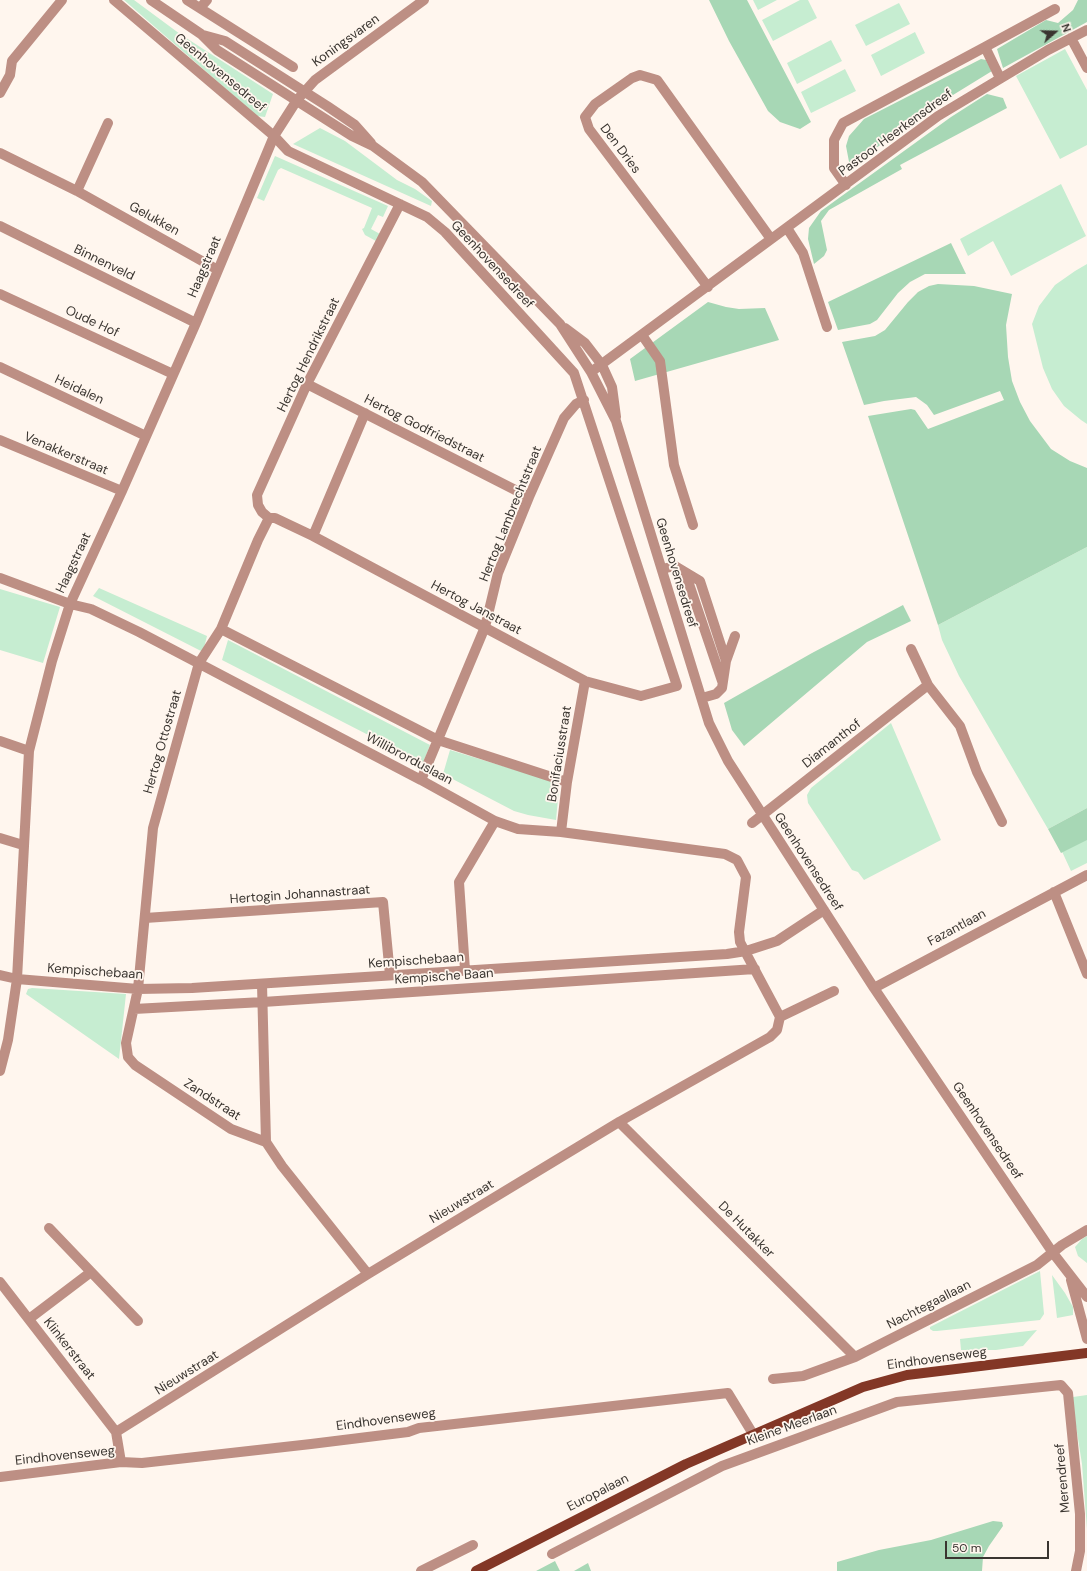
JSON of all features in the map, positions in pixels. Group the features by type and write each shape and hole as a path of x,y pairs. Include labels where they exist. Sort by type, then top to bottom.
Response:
{"main road":[{"name":"Eindhovenseweg","path":"734,1442 839,1396 873,1383 895,1377 1087,1353"},
{"name":"Europalaan","path":"476,1571 654,1479 734,1442"}],"street":[{"path":"0,93 10,75 12,61 62,0"},
{"name":"Geenhovensedreef","path":"114,0 274,136 288,151 427,217 445,232 574,373 677,686"},
{"name":"Geenhovensedreef","path":"151,0 201,34 217,50 300,96 352,136 373,146 422,182 560,324 585,343 602,365 612,387 616,421"},
{"path":"187,0 293,67"},
{"path":"200,8 207,0"},
{"name":"Koningsvaren","path":"300,96 315,80 424,0"},
{"path":"846,185 834,168 834,140 844,123 1055,9"},
{"name":"Pastoor Heerkensdreef","path":"591,372 938,116 1000,78 1087,30"},
{"path":"1071,38 1087,68"},
{"path":"985,47 1000,78"},
{"name":"Den Dries","path":"708,287 589,129 584,117 595,104 632,78 640,75 657,80 771,240"},
{"name":"Haagstraat","path":"0,1071 8,1040 18,979 23,845 29,751 52,661 70,604 122,491 196,323 274,136 300,96"},
{"path":"77,191 108,123"},
{"name":"Gelukken","path":"0,153 77,191 218,270"},
{"name":"Hertog Hendrikstraat","path":"269,518 262,512 258,505 257,496 307,384 400,204"},
{"name":"Binnenveld","path":"0,226 196,323"},
{"path":"787,228 803,253 827,327"},
{"name":"Oude Hof","path":"0,294 173,374"},
{"name":"Geenhovensedreef","path":"560,324 591,372 616,421 709,723 728,761 874,988 1053,1253 1087,1297"},
{"path":"642,335 660,361 674,465 693,525"},
{"name":"Heidalen","path":"0,367 146,436"},
{"name":"Hertog Godfriedstraat","path":"307,384 529,497"},
{"name":"Hertog Lambrechtstraat","path":"421,780 485,627 498,573 529,497 564,418 576,404 584,400"},
{"path":"312,536 365,413"},
{"name":"Venakkerstraat","path":"0,440 122,491"},
{"name":"Hertog Janstraat","path":"269,518 275,518 312,536 586,681 641,696 677,686"},
{"name":"Hertog Ottostraat","path":"138,989 146,918 153,828 199,663 221,629 258,540 269,518"},
{"path":"662,569 676,566 700,581 726,661"},
{"path":"685,572 723,684"},
{"name":"Willibrorduslaan","path":"0,578 70,604 91,609 199,663 421,780 495,821 518,829 561,832 725,854 737,860 746,877 739,932 740,942 746,951"},
{"path":"221,629 438,740 567,782"},
{"path":"702,698 716,694 722,688 726,661 735,636"},
{"path":"911,650 928,685 960,726 977,772 1002,822"},
{"name":"Bonifaciusstraat","path":"561,832 567,782 586,681"},
{"name":"Diamanthof","path":"752,824 928,685"},
{"path":"0,741 29,751"},
{"path":"465,970 459,882 495,821"},
{"path":"0,838 23,845"},
{"name":"Fazantlaan","path":"874,988 1087,875"},
{"path":"1054,892 1087,974"},
{"name":"Hertogin Johannastraat","path":"146,918 383,902 390,975"},
{"name":"Kempischebaan","path":"0,975 18,979 138,989 192,988 727,954 746,951 776,941 824,910"},
{"path":"746,951 780,1017 834,991"},
{"name":"Kempische Baan","path":"134,1009 263,1002 755,969"},
{"path":"262,984 266,1142 282,1166 368,1274"},
{"name":"Zandstraat","path":"138,989 126,1043 128,1057 135,1065 231,1129 266,1142"},
{"name":"Nieuwstraat","path":"116,1432 368,1274 619,1122 770,1037 777,1030 780,1017"},
{"name":"De Hutakker","path":"619,1122 855,1357"},
{"path":"49,1228 138,1321"},
{"name":"Nachtegaallaan","path":"773,1379 803,1376 855,1357 1037,1266 1062,1245 1087,1230"},
{"path":"29,1319 91,1272"},
{"name":"Geenhovensedreef","path":"1069,1272 1087,1339"},
{"name":"Klinkerstraat","path":"0,1282 116,1432"},
{"name":"Kleine Meerlaan","path":"552,1554 722,1466 897,1402 1061,1385"},
{"name":"Merendreef","path":"1061,1385 1068,1393 1080,1514 1080,1551 1076,1571"},
{"name":"Eindhovenseweg","path":"0,1477 121,1462 142,1463 295,1446 408,1432 419,1428 728,1393 753,1434"},
{"path":"116,1432 121,1462"},
{"path":"421,1571 473,1545"}],"green space":[{"path":"124,0 134,0 180,34 273,94 265,117 257,116"},
{"path":"709,0 747,0 811,122 800,129 780,122 768,111 729,41"},
{"path":"753,0 777,0 758,10"},
{"path":"800,0 808,0 817,18 773,41 762,20"},
{"path":"1078,0 1087,0 1087,22 1003,68 997,49 1046,20 1058,23 1073,10"},
{"path":"899,3 910,24 866,46 855,25"},
{"path":"915,32 925,53 881,76 871,55"},
{"path":"831,40 842,61 797,84 787,63"},
{"path":"1065,49 1087,90 1087,145 1060,159 1016,76"},
{"path":"981,59 986,60 992,71 927,111 850,167 846,146 849,136 864,119"},
{"path":"845,69 856,91 811,113 801,92"},
{"path":"987,94 1003,98 1007,108 900,165 902,169 829,210 821,221 827,250 824,256 814,264 808,239 809,228 821,211 951,117"},
{"path":"320,128 345,141 397,180 415,189 432,201 431,206 293,144"},
{"path":"275,156 388,206 383,217 378,215 371,229 380,234 376,241 365,235 362,229 364,228 372,208 281,168 278,170 264,201 257,198"},
{"path":"1061,184 1086,236 1011,276 993,241 968,256 960,239"},
{"path":"951,243 966,274 925,274 910,282 898,293 877,320 870,324 838,330 828,302"},
{"path":"1087,264 1087,424 1064,406 1052,389 1043,368 1032,324 1039,306 1055,285"},
{"path":"938,284 974,286 1012,294 1006,325 1008,357 1012,381 1020,402 1030,421 1051,449 1070,461 1087,468 1087,547 938,625 868,416 911,409 915,410 928,429 1004,400 1000,391 934,415 927,405 916,397 864,405 842,342 875,336 885,330 918,292 929,286"},
{"path":"708,302 739,309 765,308 779,340 635,381 630,359"},
{"path":"1087,547 1087,808 1048,829 959,676 942,640 938,625"},
{"path":"99,588 207,636 203,652 93,596"},
{"path":"0,589 60,607 43,663 0,650"},
{"path":"903,605 911,621 867,642 744,746 732,730 724,703 812,653"},
{"path":"228,640 430,745 423,763 222,660"},
{"path":"891,723 941,840 864,880 858,872 852,870 808,803 807,795 811,788"},
{"path":"450,750 552,781 559,788 556,820 514,811 443,774"},
{"path":"1087,808 1087,840 1061,853 1048,829"},
{"path":"1087,815 1087,863 1071,871 1053,832"},
{"path":"32,988 126,994 119,1059 26,994 28,989"},
{"path":"1087,1236 1087,1263 1078,1256 1075,1247"},
{"path":"1040,1271 1044,1314 1040,1320 937,1331 930,1329 930,1327"},
{"path":"1052,1275 1073,1307 1073,1315 1057,1318"},
{"path":"1037,1330 1023,1346 996,1350 961,1350 960,1339"},
{"path":"1087,1395 1087,1529 1082,1464 1072,1401 1073,1397"},
{"path":"993,1521 1002,1522 1003,1526 983,1557 982,1571 837,1571 837,1562 879,1550 931,1540"},
{"path":"555,1561 560,1571 536,1571"},
{"path":"588,1563 591,1571 574,1571"}]}
